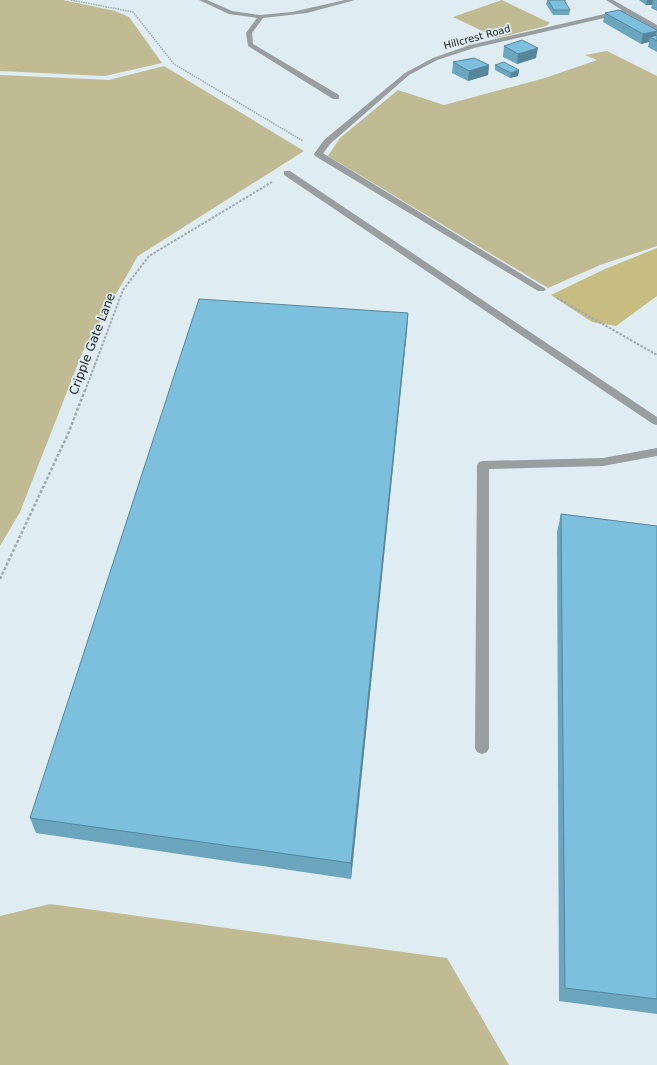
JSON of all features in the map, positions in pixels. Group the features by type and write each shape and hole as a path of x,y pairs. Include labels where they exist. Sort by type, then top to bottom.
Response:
{"street":[{"path":"202,0 230,13 262,16 295,15 352,0"},
{"path":"609,0 625,11 657,28"},
{"name":"Hillcrest Road","path":"318,154 327,142 407,74 435,59 472,46 625,11"},
{"path":"262,16 249,33 250,45 336,97"},
{"path":"318,154 541,289"},
{"path":"287,173 657,422"},
{"path":"482,748 483,465 603,462 657,452"}],"path":[{"path":"71,0 133,12 174,64 302,140 318,154"},
{"name":"Cripple Gate Lane","path":"0,579 68,434 123,290 149,256 287,173"},
{"path":"541,289 657,355"}],"shaded area":[{"path":"0,0 63,0 115,11 129,17 162,63 105,76 0,71"},
{"path":"502,0 550,23 546,26 497,38 453,17"},
{"path":"607,51 657,76 657,246 600,265 548,288 328,156 340,138 398,90 444,105 545,78 597,60 585,55"},
{"path":"164,66 304,151 138,256 83,351 20,512 0,546 0,75 109,80"},
{"path":"657,248 657,296 616,326 592,322 551,295 605,269"},
{"path":"50,904 447,958 509,1065 0,1065 0,916"}],"building":[{"path":"548,0 564,0 570,10 554,10"},
{"path":"619,10 657,31 643,34 605,13"},
{"path":"657,35 657,41 650,37"},
{"path":"522,40 538,48 518,54 504,46"},
{"path":"474,58 489,65 469,71 453,62"},
{"path":"504,62 519,70 511,73 495,65"},
{"path":"199,299 408,313 351,863 30,818"},
{"path":"561,514 657,526 657,999 565,988"}]}
